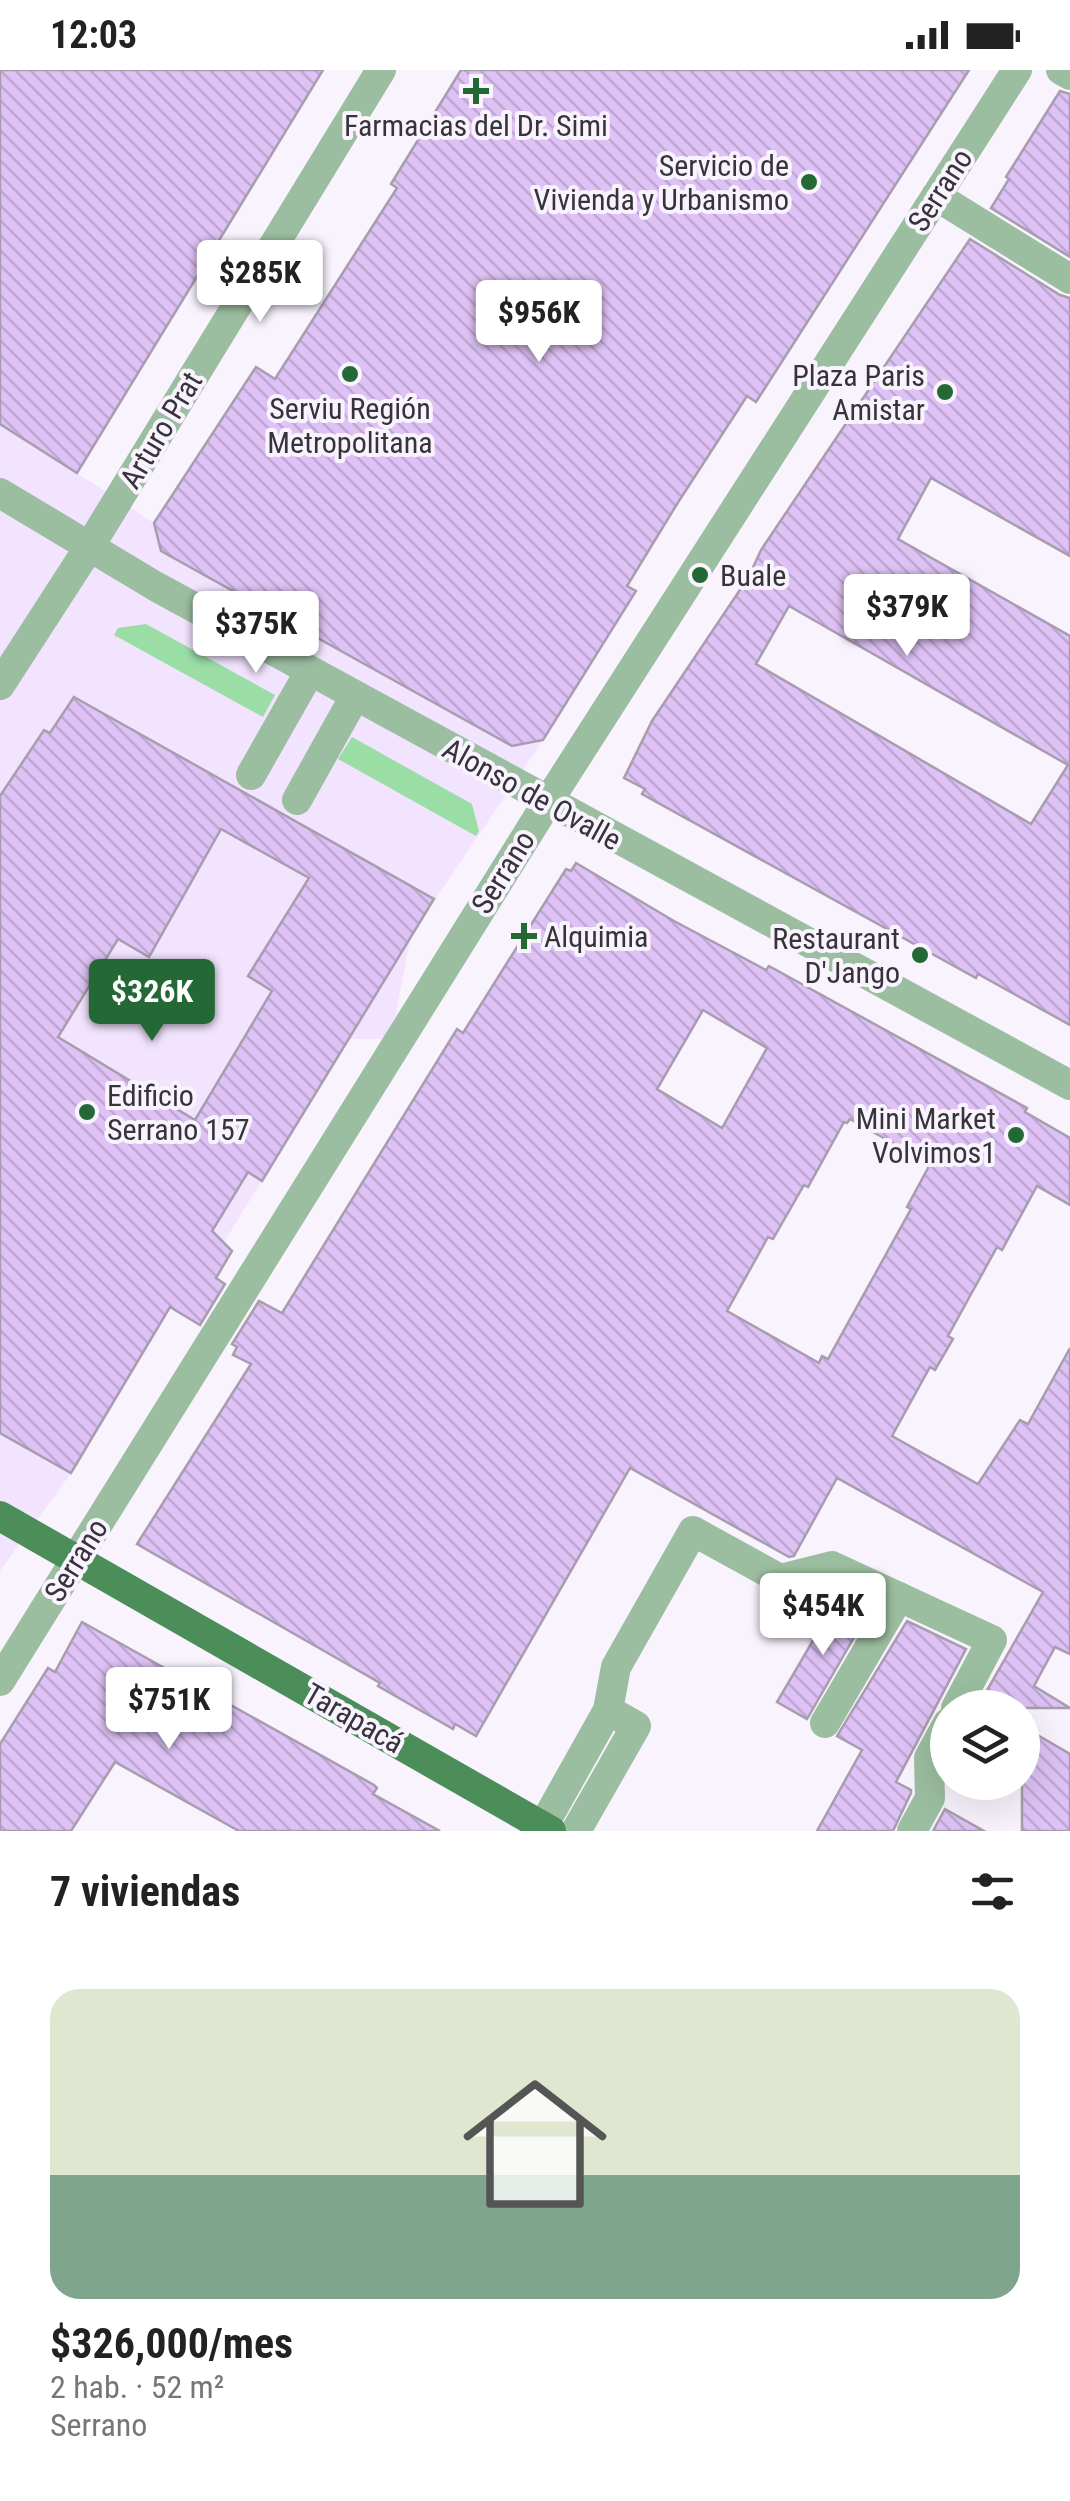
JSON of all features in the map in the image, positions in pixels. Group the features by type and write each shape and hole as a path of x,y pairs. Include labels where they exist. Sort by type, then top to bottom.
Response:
{"main road":[{"name":"Tarapacá","path":"0,1516 547,1829"}],"street":[{"name":"Arturo Prat","path":"0,686 381,70"},
{"name":"Serrano","path":"0,1681 547,802 1017,70"},
{"path":"1061,70 1070,75"},
{"path":"936,196 1070,278"},
{"name":"Alonso de Ovalle","path":"0,493 88,549 1070,1085"},
{"path":"251,774 310,671"},
{"path":"296,800 356,696"},
{"path":"547,1829 608,1710 616,1666 693,1531 780,1578 832,1566 992,1640 966,1690"},
{"path":"825,1723 899,1597"},
{"path":"576,1831 636,1726 608,1710"},
{"path":"912,1831 930,1798 930,1756"}],"shaded area":[{"path":"0,70 323,70 77,473 154,523 256,367 275,378 387,205 397,188 391,184 461,70 969,70 838,275 833,273 756,402 747,397 677,504 627,586 636,591 543,740 411,935 391,1039 349,1039 224,1242 232,1251 191,1319 170,1307 71,1473 0,1571"}],"green space":[{"path":"146,624 275,695 263,717 114,635 118,628"},
{"path":"352,737 472,804 479,831 476,836 338,759"}],"building":[{"path":"0,70 323,70 77,473 0,424"},
{"path":"461,70 969,70 756,402 747,396 677,504 627,586 636,591 543,740 512,746 161,551 154,523 256,367 275,379 397,188 391,184"},
{"path":"1060,91 1070,94 1070,257 991,208"},
{"path":"970,239 1070,298 1070,556 931,478 898,539 1070,636 1070,1025 978,974 976,978 642,794 645,789 624,778 652,721 748,578 761,550","holes":["789,606 1068,765 1031,824 756,664"]},
{"path":"74,697 434,899 262,1181 248,1172 212,1231 232,1251 216,1278 225,1284 200,1325 170,1307 71,1473 0,1433 0,796 44,730 50,733","holes":["221,829 309,878 248,976 272,991 195,1120 58,1037 118,939 149,957"]},
{"path":"576,863 674,921 766,970 769,966 1027,1108 1025,1112 1070,1138 1070,1205 1037,1186 1002,1250 997,1247 948,1336 953,1339 935,1370 930,1367 892,1436 978,1484 1020,1420 1028,1424 1070,1348 1070,1654 1055,1647 1034,1686 1070,1708 1040,1708 1040,1690 987,1690 1043,1592 837,1478 794,1556 789,1557 630,1468 476,1736 455,1724 453,1729 137,1544 251,1364 233,1355 237,1347 232,1344 259,1301 282,1313 457,1029 463,1033 566,869 571,871","holes":["703,1010 767,1048 722,1128 657,1089","850,1119 928,1163 907,1207 911,1209 828,1359 822,1356 819,1363 727,1311 768,1237 773,1239 804,1185 808,1187 844,1122"]},
{"path":"839,1596 868,1613 807,1719 777,1702"},
{"path":"907,1621 966,1649 944,1690 930,1690 930,1717 896,1782 911,1793 893,1831 817,1831 862,1750 837,1736"},
{"path":"82,1622 374,1785 377,1788 373,1794 440,1831 239,1831 115,1762 71,1831 0,1831 0,1744 48,1668 55,1672"},
{"path":"1040,1736 1070,1754 1070,1831 1022,1831 1022,1800 1040,1800"},
{"path":"945,1809 984,1831 933,1831"}],"place":[{"name":"Farmacias del Dr. Simi","path":"476,91"},
{"name":"Servicio de Vivienda y Urbanismo","path":"809,182"},
{"name":"Serviu Región Metropolitana","path":"350,374"},
{"name":"Plaza Paris Amistar","path":"945,392"},
{"name":"Buale","path":"700,575"},
{"name":"Alquimia","path":"524,936"},
{"name":"Restaurant D'Jango","path":"920,955"},
{"name":"Edificio Serrano 157","path":"87,1112"},
{"name":"Mini Market Volvimos1","path":"1016,1135"}]}
